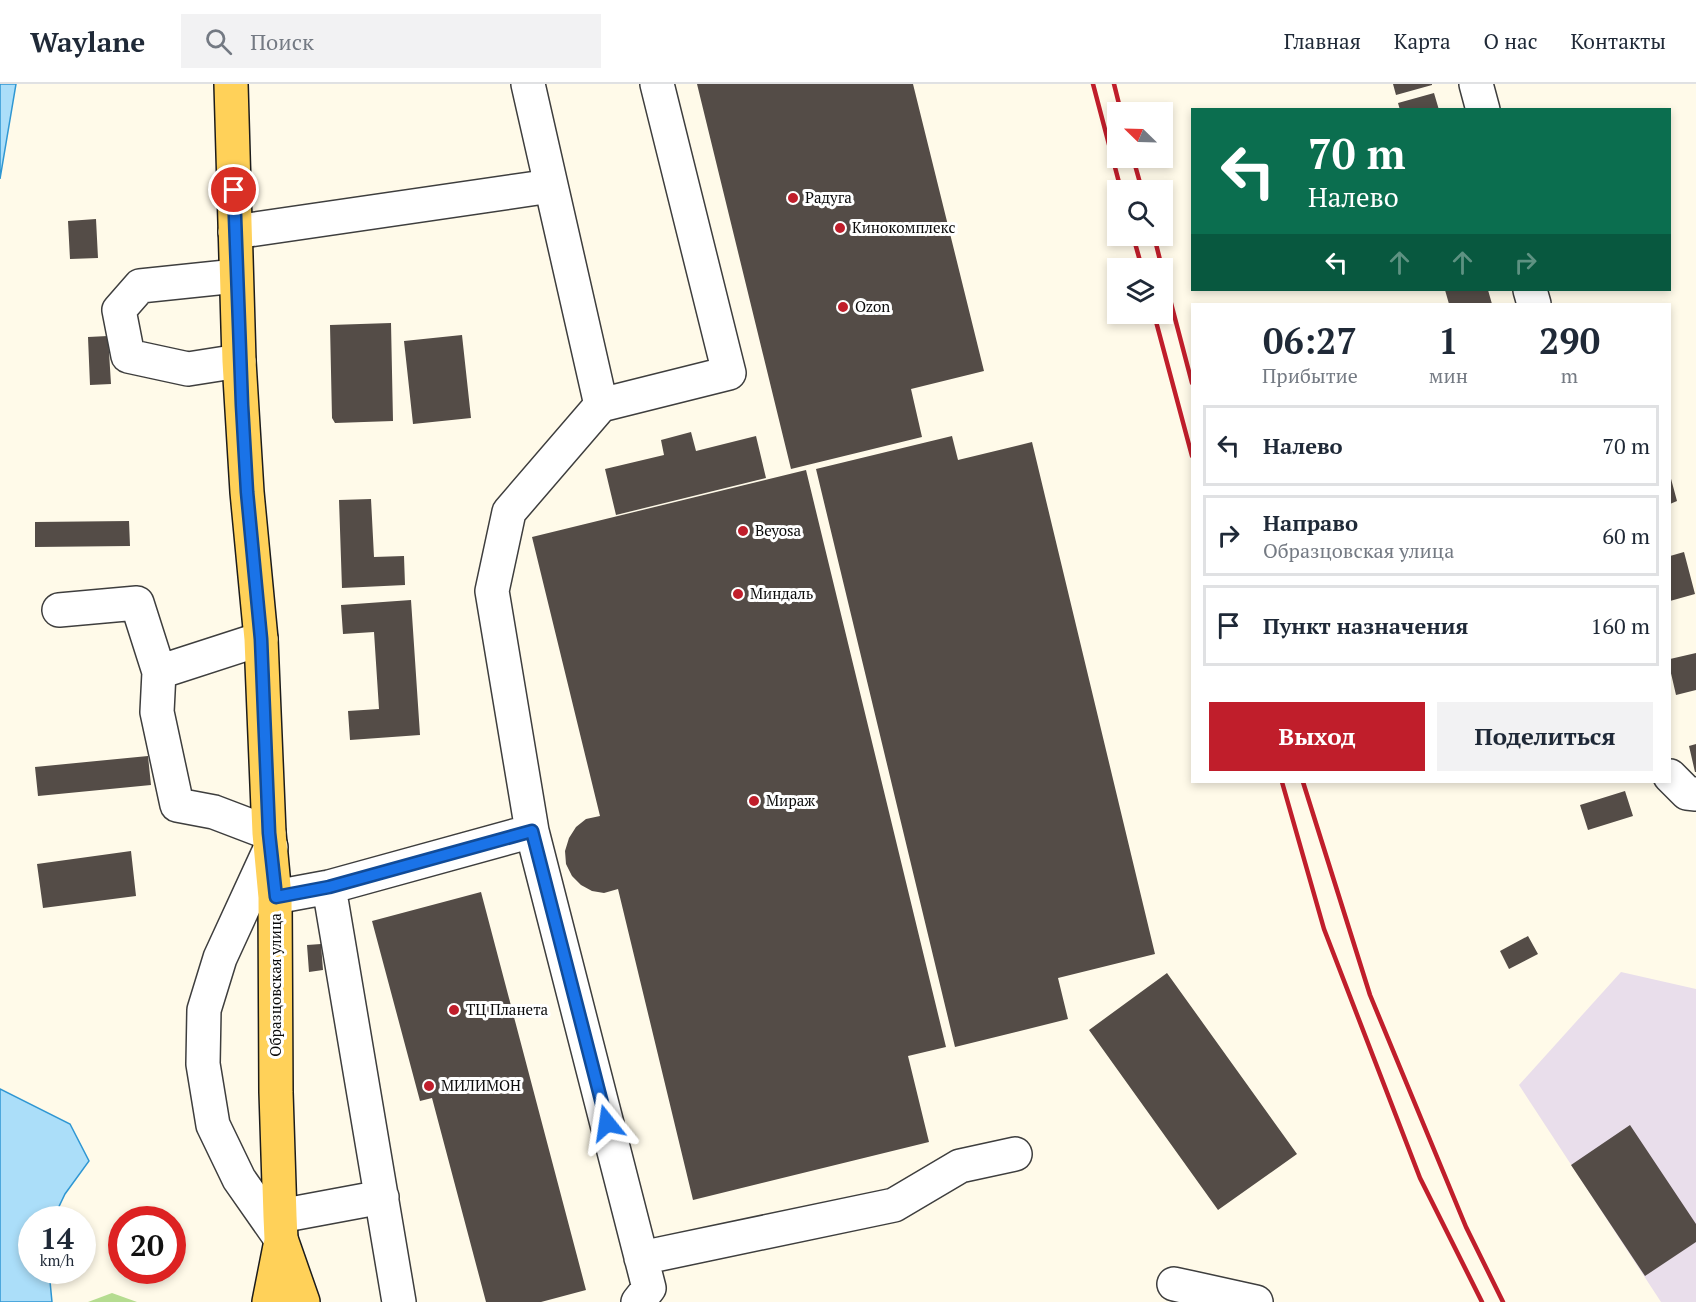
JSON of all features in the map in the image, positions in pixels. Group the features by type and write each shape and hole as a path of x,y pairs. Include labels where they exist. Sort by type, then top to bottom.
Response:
{"main road":[{"name":"Образцовская улица","path":"231,84 239,361 247,492 261,639 270,840 276,897 276,1092 280,1227"},
{"path":"269,1302 280,1227"},
{"path":"280,1227 303,1302"}],"street":[{"path":"528,84 602,405"},
{"path":"638,1302 649,1288 532,831 492,591 509,512 602,405 729,374 657,84"},
{"path":"1476,84 1482,108"},
{"path":"235,232 551,186"},
{"path":"236,276 140,286 119,310 128,356 188,369 239,361"},
{"path":"59,610 137,603 159,672 158,712 177,805 214,812 270,840 220,958 204,1010 203,1064 213,1125 239,1179 280,1227 382,1197"},
{"path":"159,672 261,639"},
{"path":"1671,777 1687,793 1696,794"},
{"path":"276,897 329,887 532,831"},
{"path":"329,887 399,1302"},
{"path":"641,1258 894,1205 960,1166 1015,1154"},
{"path":"1174,1284 1256,1302"}],"shaded area":[{"path":"1621,972 1696,989 1696,1302 1661,1302 1519,1085"}],"green space":[{"path":"112,1293 137,1302 88,1302"}],"water":[{"path":"0,84 16,84 0,179"},
{"path":"0,1089 70,1124 89,1161 65,1194 59,1206 18,1206 18,1284 50,1284 52,1302 0,1302"}],"building":[{"name":"Кинокомплекс","path":"697,84 913,84 984,371 911,389 922,437 791,469"},
{"path":"1393,84 1432,84 1432,85 1396,95"},
{"path":"1434,93 1438,108 1399,108 1398,103"},
{"path":"96,219 98,258 70,259 68,221"},
{"path":"1445,291 1488,291 1492,303 1449,303"},
{"path":"391,323 393,421 335,423 332,418 330,325"},
{"path":"462,335 471,418 413,424 404,341"},
{"path":"108,336 111,384 90,385 88,337"},
{"path":"691,432 696,451 756,436 766,478 616,515 605,469 664,455 661,440"},
{"path":"952,436 958,460 1032,442 1155,954 1058,978 1068,1019 955,1047 816,469"},
{"path":"806,470 946,1047 908,1056 929,1142 693,1200 618,889 604,893 592,891 572,876 566,864 565,851 576,827 586,819 600,816 532,537"},
{"path":"1671,479 1677,501 1671,504"},
{"path":"371,499 374,557 404,556 405,585 342,588 339,500"},
{"path":"129,521 130,546 35,547 35,522"},
{"path":"1684,552 1695,594 1671,601 1671,556"},
{"path":"411,600 420,735 350,740 348,711 379,709 374,632 343,634 341,605"},
{"path":"1696,653 1696,690 1676,695 1671,673 1671,659"},
{"path":"1696,744 1696,772 1695,772 1689,746"},
{"path":"148,756 151,785 38,796 35,767"},
{"path":"1625,791 1633,816 1588,830 1580,805"},
{"path":"131,851 136,896 43,908 37,864"},
{"name":"ТЦ Планета","path":"481,892 586,1290 541,1302 486,1302 432,1098 420,1101 372,921"},
{"path":"1528,936 1538,954 1509,969 1500,951"},
{"path":"321,944 323,970 309,972 307,945"},
{"path":"1167,973 1297,1154 1218,1210 1089,1030"},
{"path":"1630,1125 1696,1224 1696,1242 1645,1276 1571,1165"}],"railway":[{"path":"1093,84 1118,180"},
{"path":"1114,84 1118,102"},
{"path":"1136,168 1139,180"},
{"path":"1136,246 1139,258"},
{"path":"1156,246 1160,258"},
{"path":"1173,311 1191,379"},
{"path":"1157,324 1191,452"},
{"path":"1282,783 1324,929 1420,1178 1482,1302"},
{"path":"1303,783 1370,995 1466,1227 1503,1302"}],"place":[{"name":"Радуга","path":"793,198"},
{"name":"Кинокомплекс","path":"840,228"},
{"name":"Ozon","path":"843,307"},
{"name":"Beyosa","path":"743,531"},
{"name":"Миндаль","path":"738,594"},
{"name":"Мираж","path":"754,801"},
{"name":"ТЦ Планета","path":"454,1010"},
{"name":"МИЛИМОН","path":"429,1086"}],"route":[{"path":"234,190 239,361 247,492 261,639 269,833 276,897 329,887 532,831 607,1123"}]}
